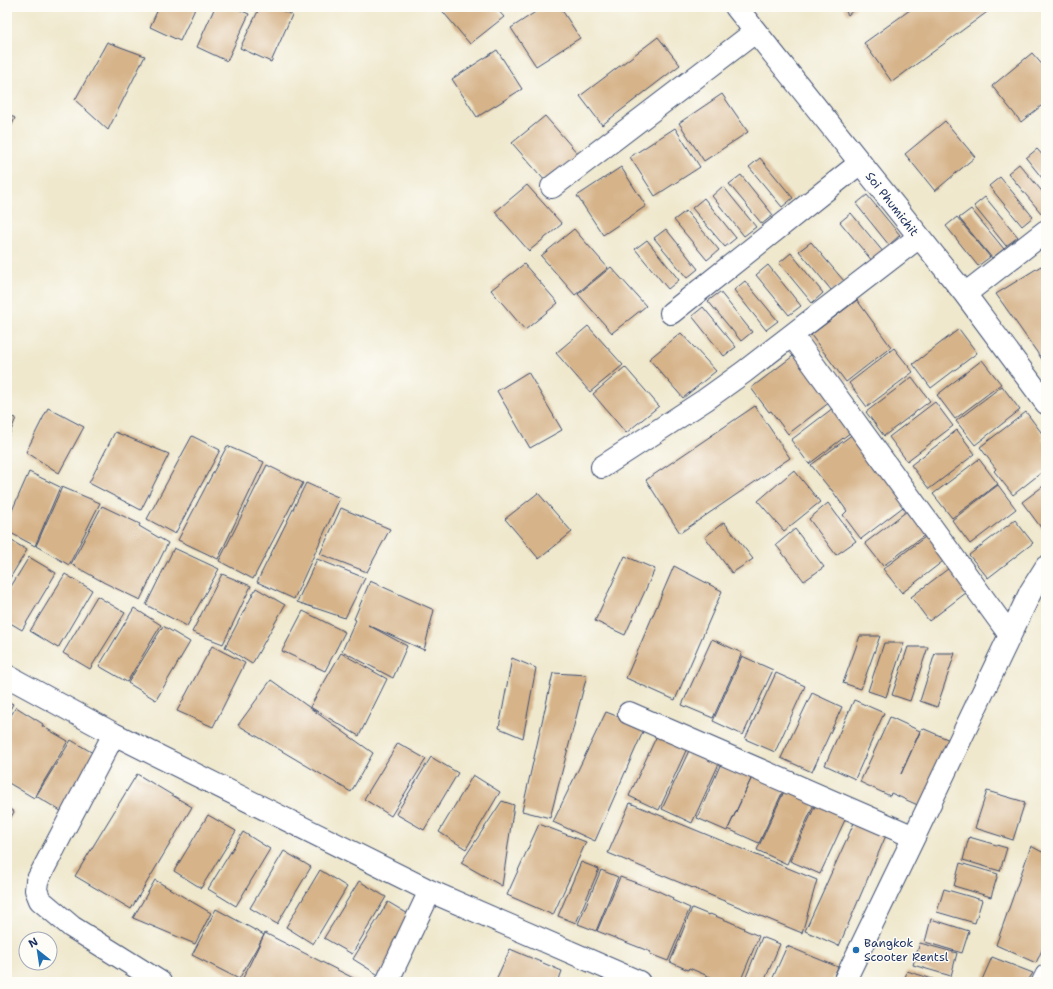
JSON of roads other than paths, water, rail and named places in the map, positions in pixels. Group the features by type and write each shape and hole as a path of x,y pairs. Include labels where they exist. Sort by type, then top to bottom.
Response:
{"street":[{"name":"Soi Phumichit","path":"736,7 965,294 1046,403"},
{"path":"552,187 756,32"},
{"path":"671,313 860,163"},
{"path":"965,294 1046,230"},
{"path":"602,467 705,400 744,372 919,237"},
{"path":"792,335 1010,635"},
{"path":"844,982 1031,591 1046,567"},
{"path":"7,676 114,734 430,891 640,982"},
{"path":"629,713 914,837"},
{"path":"114,734 37,881 36,890 40,900 72,927 160,982"},
{"path":"387,982 430,891"},
{"path":"1043,982 1046,976"}],"place":[{"name":"Bangkok Scooter Rentsl","path":"856,950"}]}
